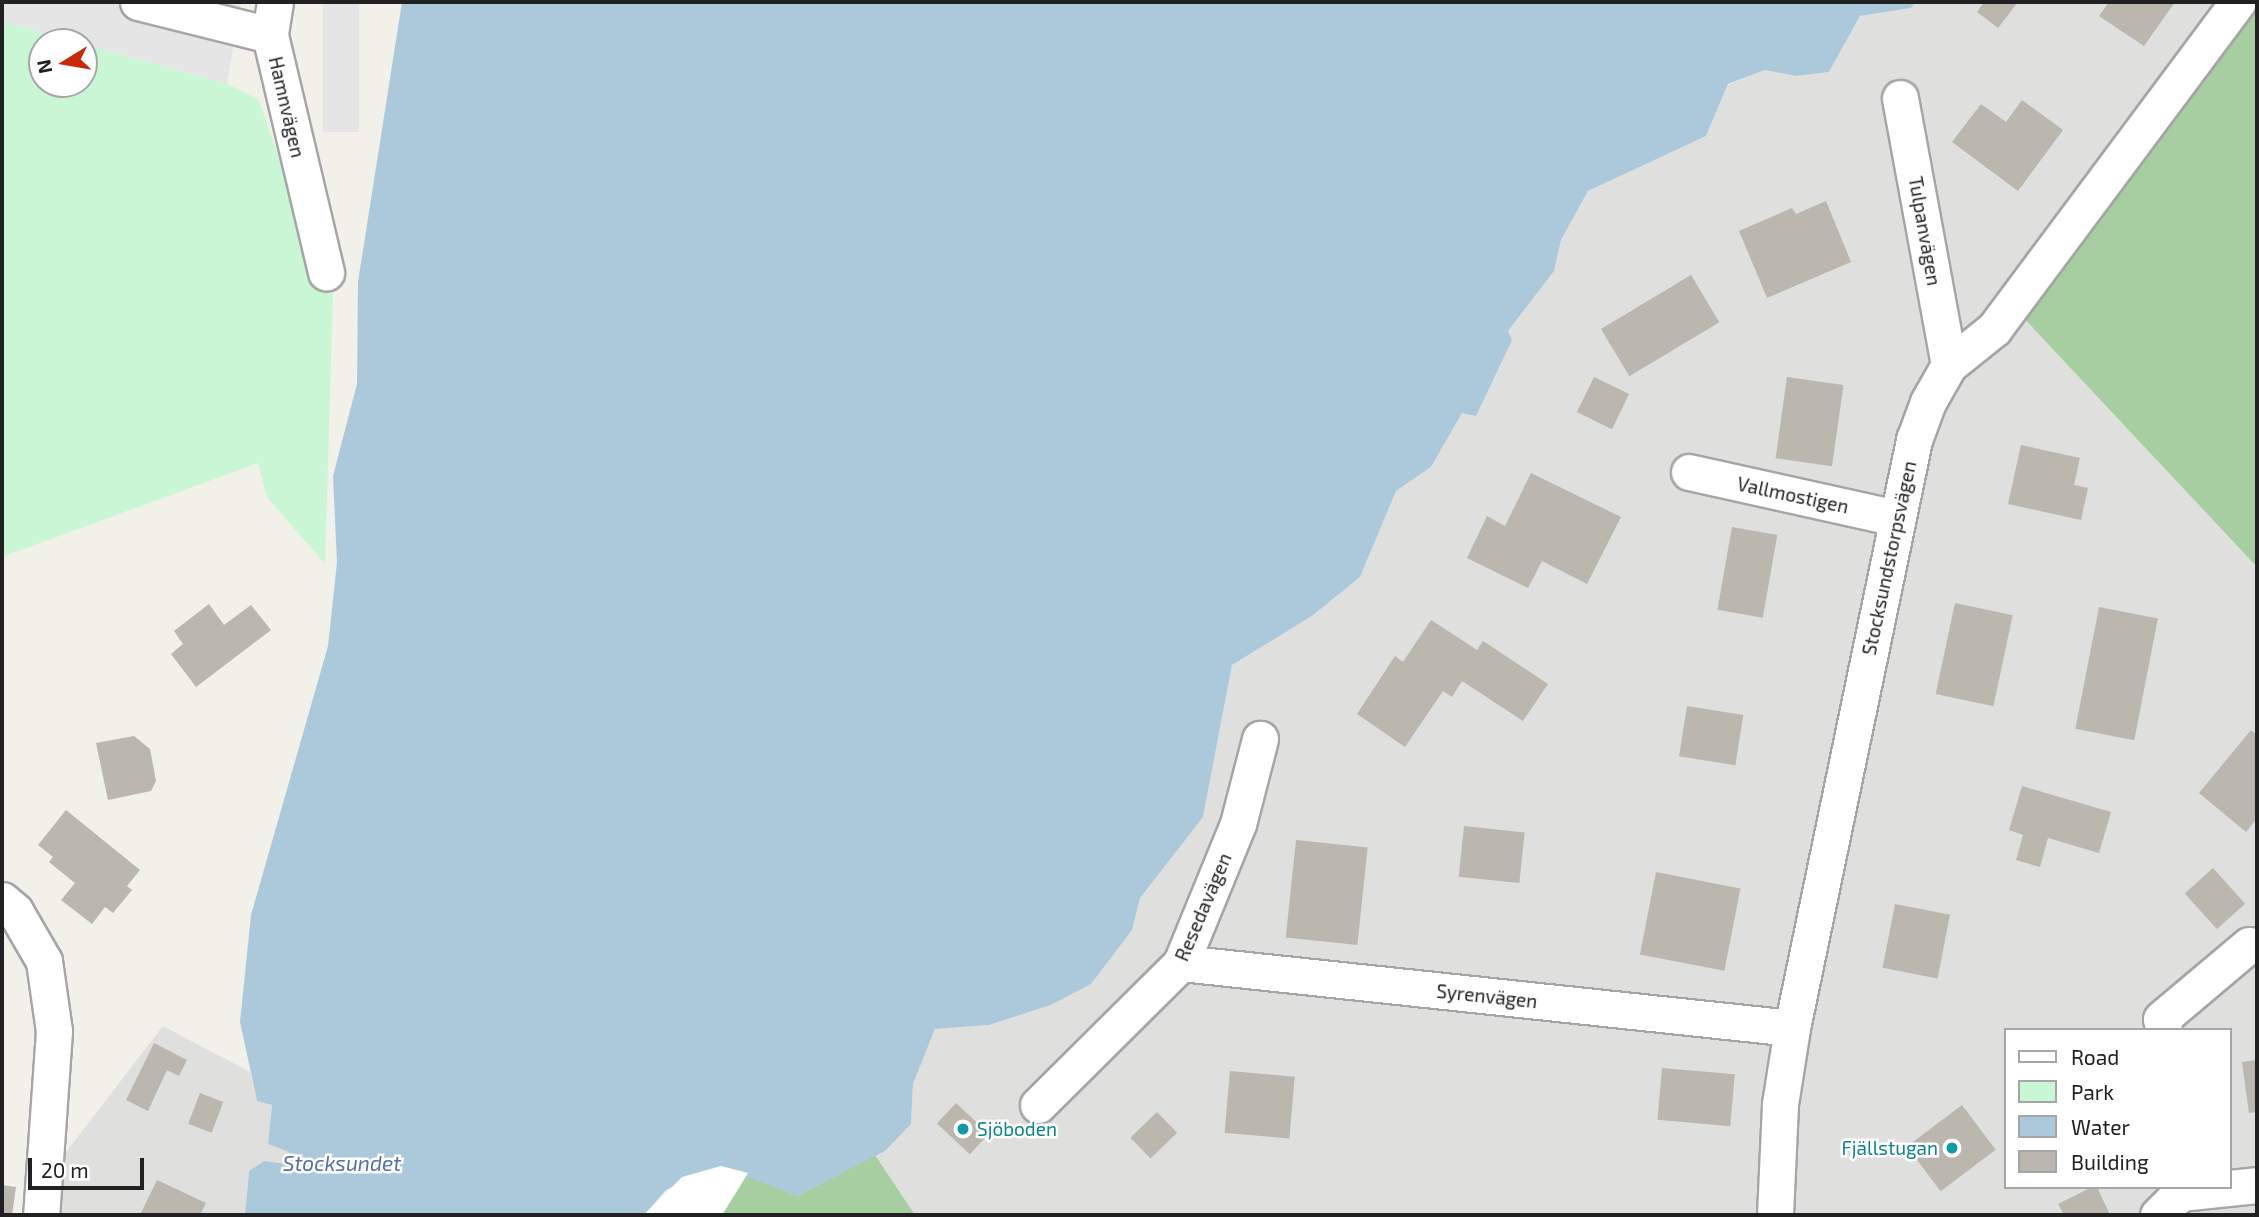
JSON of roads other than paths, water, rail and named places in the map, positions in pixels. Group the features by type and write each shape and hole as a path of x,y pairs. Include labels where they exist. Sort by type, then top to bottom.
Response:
{"street":[{"name":"Hamnvägen","path":"138,2 273,18 326,272"},
{"name":"Stocksundstorpsvägen","path":"1775,1215 1780,1104 1792,1028 1914,440 1950,365 1994,329 2238,2"},
{"name":"Tulpanvägen","path":"1900,98 1950,365"},
{"name":"Vallmostigen","path":"1689,472 1897,518"},
{"name":"Resedavägen","path":"1038,1105 1181,964 1238,824 1260,739"},
{"path":"2,900 15,911 44,961 54,1031 41,1215"},
{"path":"2163,1028 2161,1019 2249,945"},
{"name":"Syrenvägen","path":"1181,964 1792,1028"},
{"path":"2173,1198 2257,1185"}],"water":[{"name":"Stocksundet","path":"402,2 1916,2 1911,8 1860,16 1829,72 1796,76 1765,70 1728,84 1706,136 1588,191 1561,240 1554,271 1508,331 1512,340 1476,416 1462,413 1431,467 1396,491 1360,577 1312,616 1232,665 1203,817 1140,898 1132,930 1091,984 1051,1005 989,1025 935,1029 913,1084 911,1124 885,1151 797,1196 720,1166 666,1190 644,1215 245,1215 249,1171 264,1161 287,1164 289,1152 268,1144 272,1105 257,1101 240,1022 251,915 328,646 337,562 333,476 357,384 358,282"}],"place":[{"name":"Sjöboden","path":"963,1129"},
{"name":"Fjällstugan","path":"1952,1148"}]}
